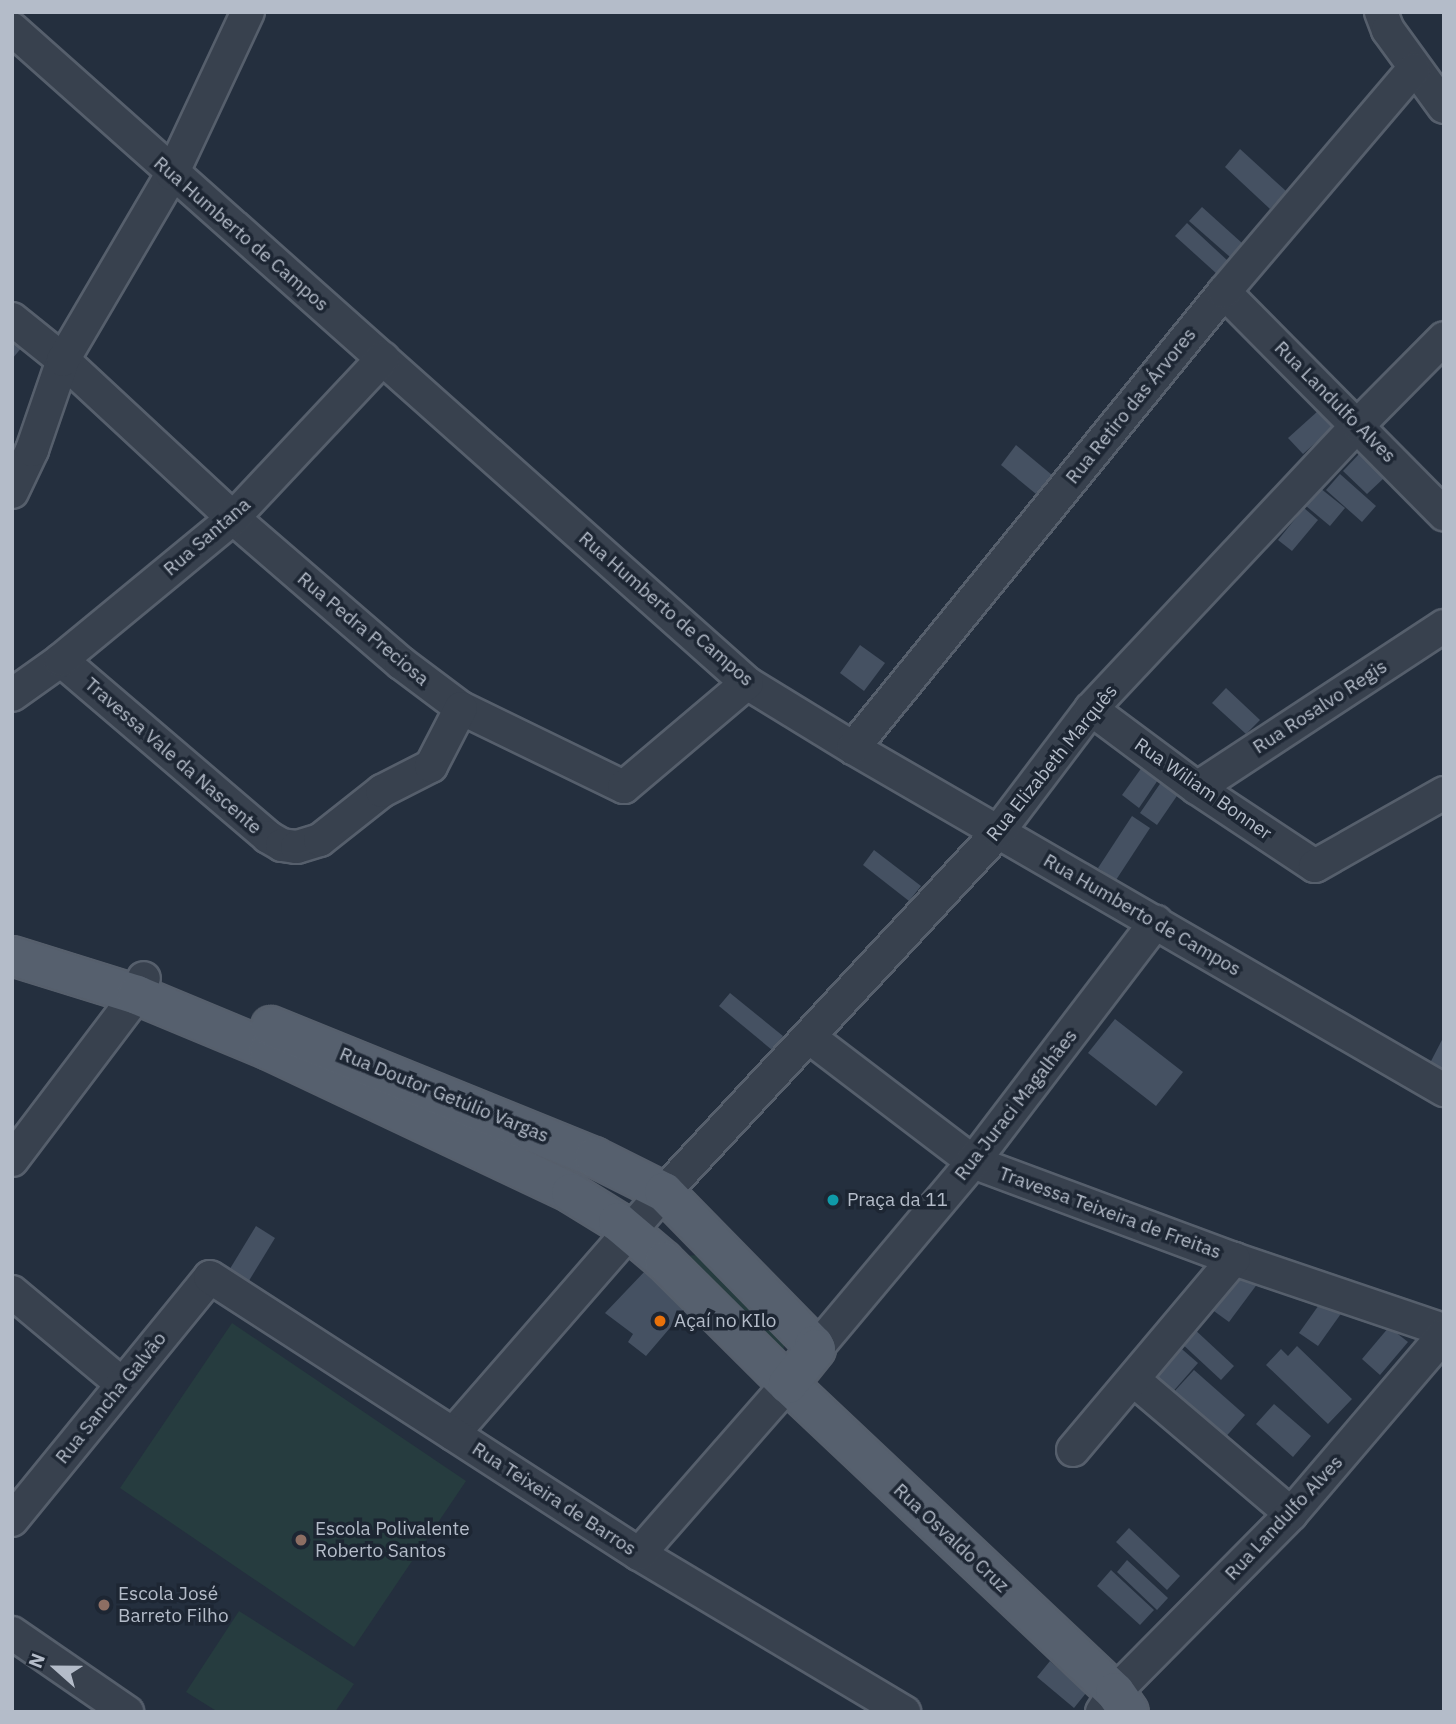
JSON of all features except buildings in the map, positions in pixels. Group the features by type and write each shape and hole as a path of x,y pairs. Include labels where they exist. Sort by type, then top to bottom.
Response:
{"main road":[{"name":"Rua Doutor Getúlio Vargas","path":"12,938 141,987 388,1072 594,1157 664,1192 811,1343"},
{"name":"Rua Doutor Getúlio Vargas","path":"12,956 141,987 571,1193 630,1232 664,1261 783,1377"},
{"path":"664,1261 697,1228"},
{"path":"783,1377 811,1343"},
{"name":"Rua Osvaldo Cruz","path":"783,1377 1115,1705"}],"street":[{"path":"12,492 32,450 63,360 172,174 248,12"},
{"path":"1381,12 1388,30 1444,107"},
{"name":"Rua Humberto de Campos","path":"12,29 747,683 853,748 1444,1090"},
{"name":"Rua Retiro das Árvores","path":"853,748 1224,292 1414,69"},
{"name":"Rua Landulfo Alves","path":"1224,292 1444,514"},
{"name":"Rua Pedra Preciosa","path":"12,319 63,360 233,518 401,663 461,708 624,787 747,683"},
{"name":"Rua Elizabeth Marquês","path":"453,1434 664,1192 998,832 1091,709 1358,425 1444,338"},
{"name":"Rua Santana","path":"12,695 61,660 233,518 383,358"},
{"name":"Rua Rosalvo Regis","path":"1197,788 1444,626"},
{"name":"Travessa Vale da Nascente","path":"61,660 268,837 282,845 297,847 320,840 382,791 431,766 461,708"},
{"name":"Rua Wiliam Bonner","path":"1091,709 1197,788 1315,866 1444,793"},
{"name":"Rua Juraci Magalhães","path":"811,1343 973,1162 1156,922"},
{"path":"12,1160 141,987"},
{"name":"Travessa Teixeira de Freitas","path":"808,1037 973,1162 1234,1259 1444,1332"},
{"path":"1073,1450 1135,1381 1234,1259"},
{"name":"Rua Teixeira de Barros","path":"210,1277 639,1554 885,1707"},
{"name":"Rua Sancha Galvão","path":"12,1520 210,1277"},
{"path":"12,1292 122,1384"},
{"name":"Rua Landulfo Alves","path":"1115,1705 1292,1514 1444,1332"},
{"path":"639,1554 783,1377"},
{"path":"1135,1381 1292,1514"},
{"path":"12,1633 127,1712"}],"green space":[{"path":"702,1255 785,1341 782,1358 677,1256"},
{"path":"232,1323 466,1481 354,1647 120,1488"},
{"path":"239,1611 354,1684 335,1712 218,1712 186,1692"}],"place":[{"name":"Praça da 11","path":"833,1200"},
{"name":"Açaí no KIlo","path":"660,1321"},
{"name":"Escola Polivalente Roberto Santos","path":"301,1540"},
{"name":"Escola José Barreto Filho","path":"104,1605"}]}
